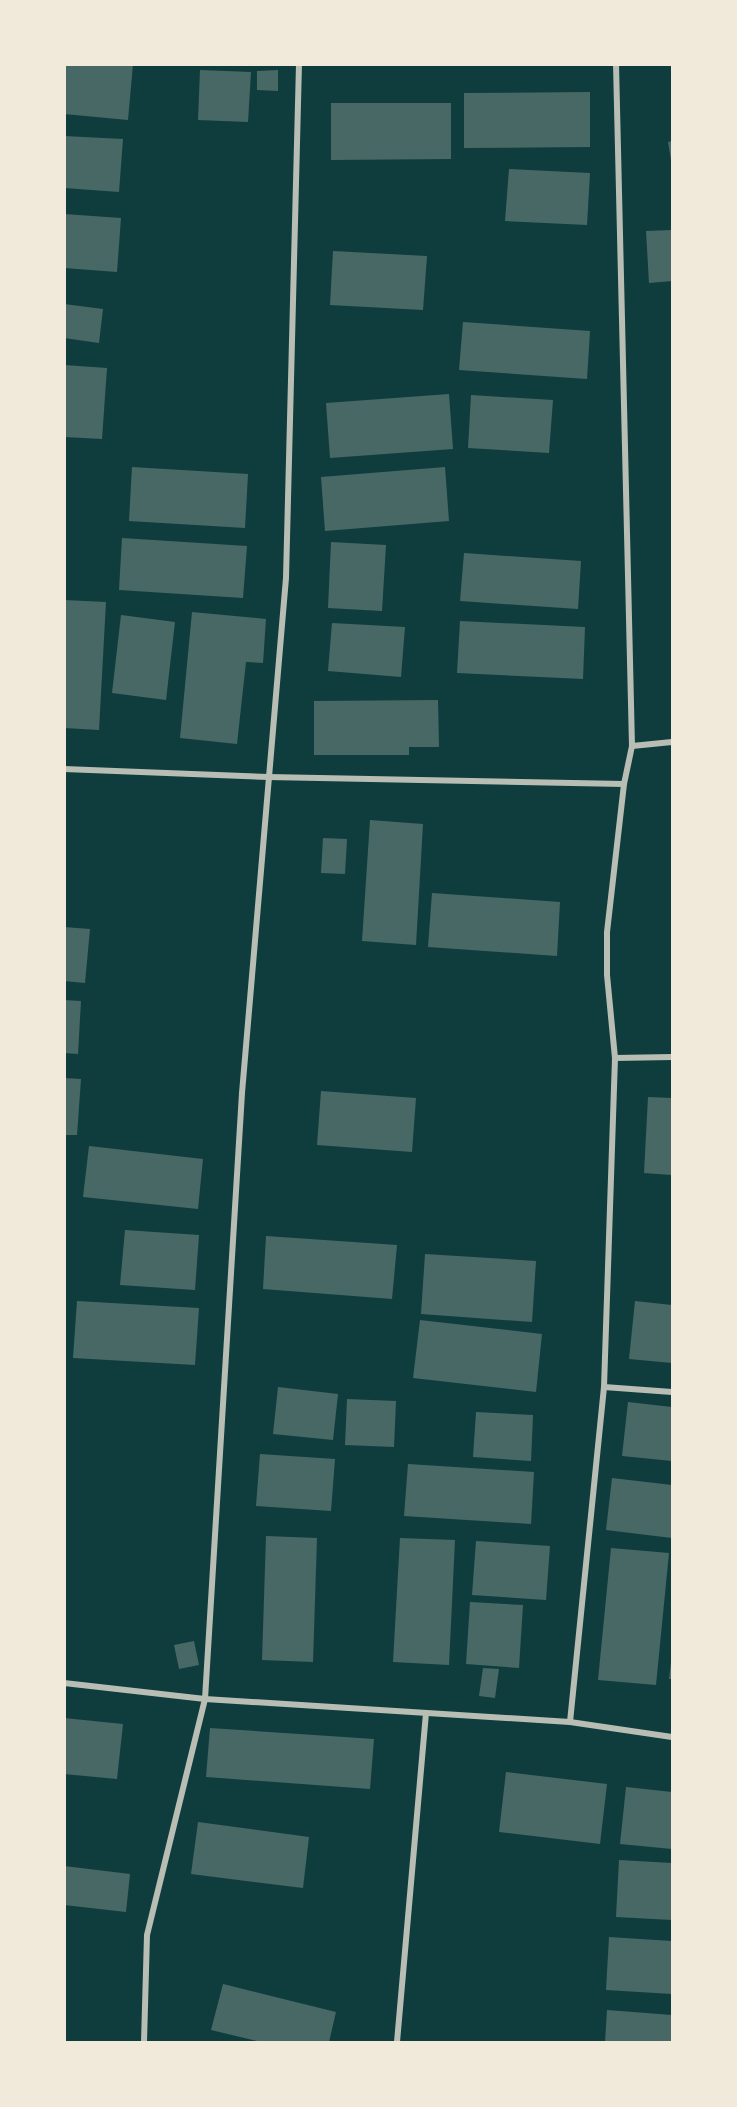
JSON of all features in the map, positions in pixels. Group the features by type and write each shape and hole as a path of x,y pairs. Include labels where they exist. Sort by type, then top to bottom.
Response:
{"street":[{"path":"144,2043 147,1935 205,1699 242,1093 286,578 299,64"},
{"path":"570,1722 604,1387 615,1058 607,975 607,932 624,783 632,746 616,64"},
{"path":"632,746 672,742"},
{"path":"64,770 268,777 624,783"},
{"path":"615,1058 672,1057"},
{"path":"604,1387 672,1392"},
{"path":"64,1683 205,1699 570,1722 672,1737"},
{"path":"397,2043 426,1713"}],"building":[{"path":"64,64 133,64 128,120 64,114"},
{"path":"200,70 251,72 248,122 198,120"},
{"path":"278,70 278,91 257,90 257,71"},
{"path":"590,92 590,147 464,148 464,93"},
{"path":"331,103 451,103 451,159 331,160"},
{"path":"64,136 123,139 119,192 64,188"},
{"path":"672,141 672,160 671,160 668,142"},
{"path":"509,169 590,173 587,225 505,221"},
{"path":"64,214 121,218 117,272 64,268"},
{"path":"672,230 672,281 649,283 646,231"},
{"path":"333,251 427,256 423,310 330,305"},
{"path":"64,304 103,309 99,343 64,338"},
{"path":"463,322 590,331 587,379 459,370"},
{"path":"64,365 107,368 102,439 64,437"},
{"path":"449,394 453,449 330,458 326,403"},
{"path":"471,395 553,400 549,453 468,448"},
{"path":"132,467 248,474 245,528 129,521"},
{"path":"445,467 449,521 325,531 321,477"},
{"path":"122,538 247,546 243,598 119,590"},
{"path":"331,542 386,545 382,611 328,608"},
{"path":"464,553 581,561 578,609 460,601"},
{"path":"64,600 106,602 99,730 64,728"},
{"path":"192,612 266,619 263,663 246,662 237,744 180,738"},
{"path":"121,615 175,622 166,700 112,693"},
{"path":"460,621 585,627 583,679 457,673"},
{"path":"332,623 405,627 401,677 328,671"},
{"path":"438,700 439,747 409,747 409,755 314,755 314,701"},
{"path":"370,820 423,824 416,945 362,941"},
{"path":"323,838 347,839 345,874 321,873"},
{"path":"432,893 560,902 557,956 428,947"},
{"path":"64,927 90,929 85,983 64,981"},
{"path":"64,1000 81,1001 78,1054 64,1053"},
{"path":"64,1078 81,1079 77,1135 64,1135"},
{"path":"321,1091 416,1098 412,1152 317,1145"},
{"path":"648,1097 672,1098 672,1175 644,1173"},
{"path":"89,1146 203,1159 198,1209 83,1197"},
{"path":"125,1230 199,1235 195,1290 120,1285"},
{"path":"266,1236 397,1245 392,1299 263,1289"},
{"path":"425,1254 536,1261 532,1322 421,1314"},
{"path":"77,1301 199,1308 195,1365 73,1358"},
{"path":"635,1301 672,1305 672,1363 629,1359"},
{"path":"420,1320 542,1334 536,1392 413,1378"},
{"path":"278,1387 338,1394 333,1440 273,1434"},
{"path":"347,1399 396,1401 394,1447 345,1445"},
{"path":"628,1402 672,1407 672,1461 622,1456"},
{"path":"476,1412 533,1415 531,1461 473,1457"},
{"path":"260,1454 335,1459 331,1511 256,1506"},
{"path":"408,1464 534,1472 531,1524 404,1516"},
{"path":"612,1478 672,1485 672,1538 606,1530"},
{"path":"266,1536 317,1538 313,1662 262,1660"},
{"path":"400,1538 455,1540 449,1665 393,1662"},
{"path":"476,1541 550,1546 546,1600 472,1595"},
{"path":"611,1548 669,1553 656,1685 598,1680"},
{"path":"470,1602 523,1605 519,1668 466,1664"},
{"path":"194,1641 199,1665 179,1669 174,1645"},
{"path":"671,1662 672,1679 669,1679"},
{"path":"483,1668 499,1669 495,1698 479,1696"},
{"path":"64,1718 123,1724 117,1779 64,1774"},
{"path":"210,1728 374,1739 370,1789 206,1777"},
{"path":"506,1772 607,1784 600,1844 499,1832"},
{"path":"626,1787 672,1792 672,1849 620,1844"},
{"path":"198,1822 309,1837 303,1888 191,1874"},
{"path":"619,1860 672,1863 672,1920 616,1917"},
{"path":"64,1866 130,1874 126,1912 64,1905"},
{"path":"609,1937 672,1941 672,1994 606,1990"},
{"path":"223,1984 336,2012 329,2042 261,2042 211,2030"},
{"path":"607,2010 672,2015 672,2042 605,2042"}]}
